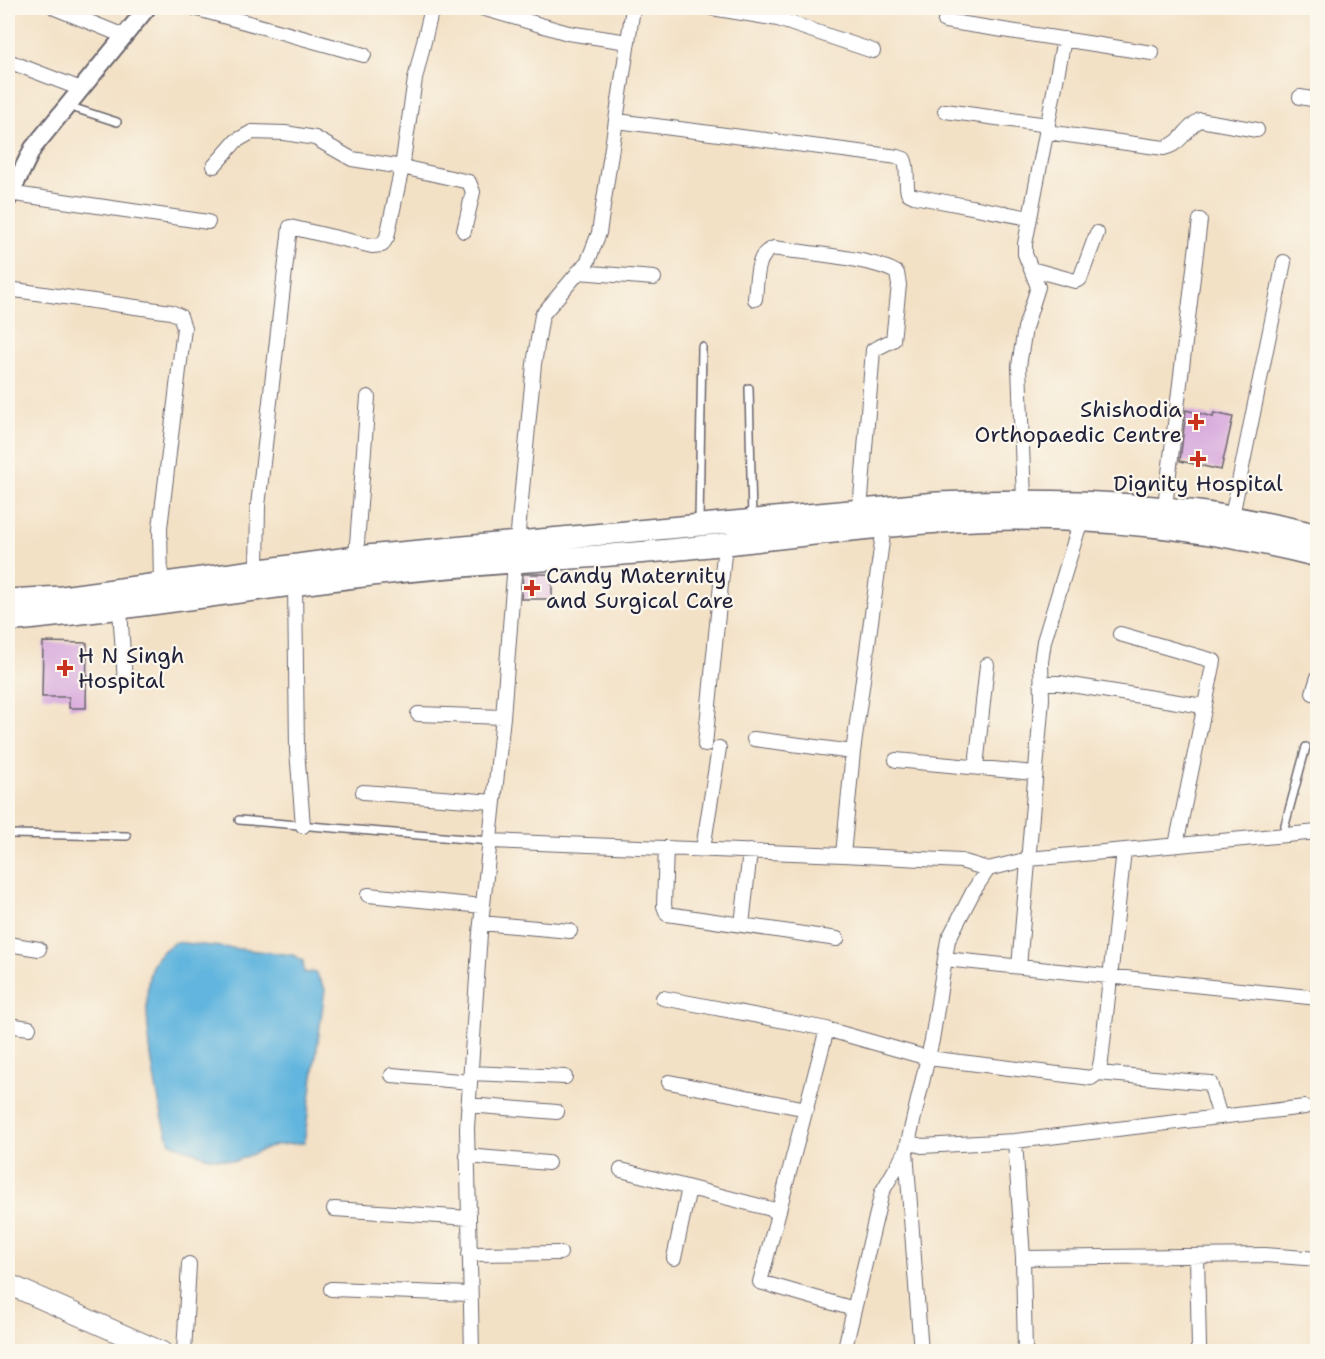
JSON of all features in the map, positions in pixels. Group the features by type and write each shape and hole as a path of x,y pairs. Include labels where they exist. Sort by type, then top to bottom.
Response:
{"main road":[{"path":"8,621 120,610 391,573 516,552 699,527 860,510 1024,500 1165,506 1233,516 1317,535"},
{"path":"8,600 62,597 356,557 725,544 884,527 1012,519 1081,520 1204,532 1317,556"},
{"path":"8,1284 162,1352"}],"street":[{"path":"55,8 124,36"},
{"path":"8,198 33,148 147,8"},
{"path":"194,8 364,54"},
{"path":"257,569 258,506 290,227 372,246 382,245 387,237 402,167 415,79 432,8"},
{"path":"482,8 506,11 568,33 628,42"},
{"path":"472,1352 467,1156 468,1105 481,923 503,717 534,364 542,315 588,261 599,233 633,8"},
{"path":"712,8 778,19 873,51"},
{"path":"945,21 1152,53"},
{"path":"1024,500 1019,366 1025,328 1038,287 1025,254 1029,218 1064,39"},
{"path":"8,61 81,89"},
{"path":"1300,97 1317,100"},
{"path":"945,111 1164,148 1179,142 1193,123 1200,120 1207,119 1257,130"},
{"path":"617,121 898,157 904,159 907,165 906,186 908,193 914,196 1029,218"},
{"path":"214,166 236,141 252,132 315,138 352,159 469,182 473,192 464,231"},
{"path":"8,194 208,222"},
{"path":"1165,506 1200,220"},
{"path":"1031,269 1075,281 1080,279 1097,233"},
{"path":"755,299 760,260 768,250 774,248 871,264 890,268 897,273 899,285 893,340 873,350 860,510"},
{"path":"1233,516 1284,262"},
{"path":"578,272 654,278"},
{"path":"8,289 171,312 180,316 184,328 160,528 161,584"},
{"path":"356,557 368,397"},
{"path":"1019,967 1044,641 1081,520"},
{"path":"843,855 853,752 884,527"},
{"path":"705,745 725,544"},
{"path":"295,585 297,750 303,825"},
{"path":"120,610 125,682"},
{"path":"1120,634 1213,659 1214,664 1203,706 1176,845"},
{"path":"976,767 987,665"},
{"path":"1313,693 1317,677"},
{"path":"1041,683 1059,683 1203,706"},
{"path":"418,714 503,717"},
{"path":"754,739 853,752"},
{"path":"703,849 719,748"},
{"path":"896,760 1034,773"},
{"path":"363,792 494,802"},
{"path":"490,841 961,861 988,869 1029,859 1317,832"},
{"path":"666,848 664,906 667,914 837,939"},
{"path":"1098,1073 1124,850"},
{"path":"742,925 750,851"},
{"path":"844,1352 882,1192 907,1147 928,1058 948,940 974,890 988,869"},
{"path":"368,895 483,906"},
{"path":"481,923 570,931"},
{"path":"8,944 39,949"},
{"path":"945,959 1317,998"},
{"path":"663,998 826,1029 928,1058 1091,1078 1098,1073 1210,1083 1220,1117"},
{"path":"8,1025 29,1028"},
{"path":"826,1029 807,1109 760,1282 854,1309"},
{"path":"392,1075 470,1078 565,1077"},
{"path":"669,1082 807,1109"},
{"path":"468,1105 557,1112"},
{"path":"907,1147 1015,1141 1305,1107"},
{"path":"1015,1141 1023,1258 1025,1352"},
{"path":"907,1147 921,1352"},
{"path":"467,1156 548,1163"},
{"path":"621,1170 779,1211"},
{"path":"674,1258 689,1188"},
{"path":"334,1209 469,1218"},
{"path":"469,1254 561,1254"},
{"path":"1023,1258 1265,1255 1317,1259"},
{"path":"1196,1352 1197,1256"},
{"path":"184,1352 189,1264"},
{"path":"330,1289 470,1294"}],"lane":[{"path":"68,105 117,122"},
{"path":"699,527 702,347"},
{"path":"749,388 752,521"},
{"path":"1282,836 1306,747"},
{"path":"238,820 490,841"},
{"path":"8,834 127,836"}],"water":[{"path":"175,942 293,955 303,961 304,973 315,972 325,989 304,1143 275,1145 235,1161 208,1157 170,1143 155,1081 147,1007 148,986 153,964 161,953"}],"building":[{"path":"1186,410 1213,417 1214,413 1233,417 1221,470 1180,461"},
{"path":"523,574 552,574 552,599 521,599"},
{"path":"43,642 87,643 86,708 69,708 69,697 42,697"}],"place":[{"name":"Shishodia Orthopaedic Centre","path":"1196,422"},
{"name":"Dignity Hospital","path":"1198,459"},
{"name":"Candy Maternity and Surgical Care","path":"532,588"},
{"name":"H N Singh Hospital","path":"65,668"}]}
